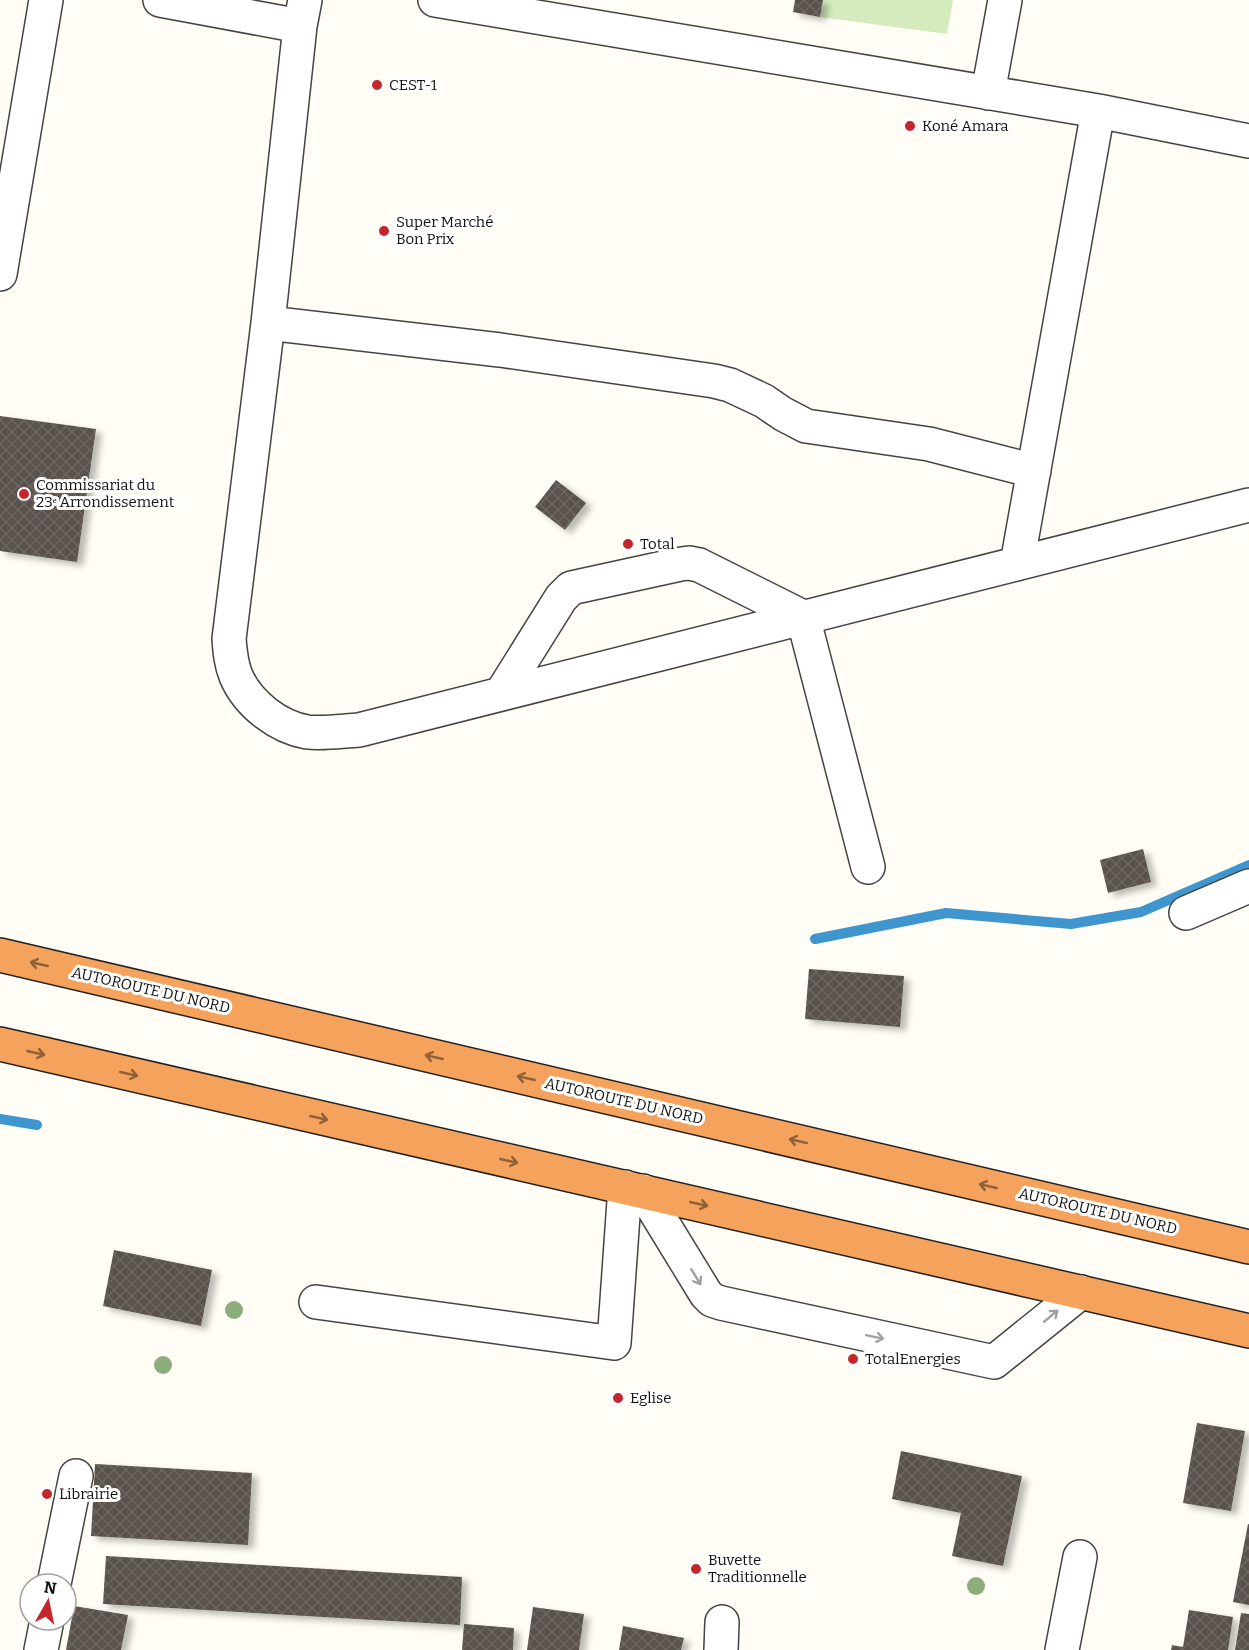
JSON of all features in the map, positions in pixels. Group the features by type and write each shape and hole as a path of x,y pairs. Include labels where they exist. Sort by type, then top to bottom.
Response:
{"highway":[{"name":"AUTOROUTE DU NORD","path":"0,955 1249,1247"},
{"path":"0,1044 1249,1331"}],"street":[{"path":"0,274 46,0"},
{"path":"160,0 303,13 230,639 231,659 237,678 252,699 270,717 288,727 309,732 359,730 1249,505"},
{"path":"435,0 1098,111 1249,141"},
{"path":"988,93 1005,0"},
{"path":"1017,564 1098,111"},
{"path":"268,323 500,350 714,381 729,385 764,401 806,426 929,444 1034,471"},
{"path":"501,694 561,598 571,588 689,563 699,565 803,617 868,867"},
{"path":"1186,913 1249,886"},
{"path":"634,1189 706,1294 712,1300 720,1303 994,1362 1081,1292"},
{"path":"316,1302 614,1343 634,1189"},
{"path":"56,1572 76,1476"},
{"path":"1062,1650 1080,1557"},
{"path":"41,1650 45,1632"}],"green space":[{"path":"823,0 953,0 947,34 820,17"}],"building":[{"path":"795,0 823,0 820,17 793,12"},
{"path":"0,416 96,429 77,562 0,551"},
{"path":"556,480 586,503 565,530 535,507"},
{"path":"1143,849 1151,882 1108,893 1100,860"},
{"path":"809,969 904,976 900,1027 805,1019"},
{"path":"114,1250 212,1270 201,1326 103,1306"},
{"path":"1197,1423 1245,1431 1231,1511 1183,1503"},
{"path":"901,1451 1022,1476 1003,1566 952,1556 961,1513 892,1499"},
{"path":"95,1464 252,1473 248,1545 91,1536"},
{"path":"1249,1524 1249,1605 1233,1602"},
{"path":"106,1556 462,1577 460,1625 103,1604"},
{"path":"78,1607 128,1615 121,1650 66,1650 69,1632 78,1632"},
{"path":"533,1607 584,1614 579,1650 527,1650"},
{"path":"1189,1610 1233,1617 1228,1650 1171,1650 1172,1645 1183,1647"},
{"path":"1241,1613 1249,1614 1249,1650 1235,1650"},
{"path":"464,1624 514,1628 513,1650 462,1650"},
{"path":"623,1626 684,1638 681,1650 619,1650"}],"waterway":[{"path":"815,939 946,913 1071,924 1141,912 1249,865"},
{"path":"0,1119 37,1125"}],"place":[{"name":"CEST-1","path":"377,85"},
{"name":"Koné Amara","path":"910,126"},
{"name":"Super Marché Bon Prix","path":"384,231"},
{"name":"Commissariat du 23ᵉ Arrondissement","path":"24,494"},
{"name":"Total","path":"628,544"},
{"name":"TotalEnergies","path":"853,1359"},
{"name":"Eglise","path":"618,1398"},
{"name":"Librairie","path":"47,1494"},
{"name":"Buvette Traditionnelle","path":"696,1569"}]}
